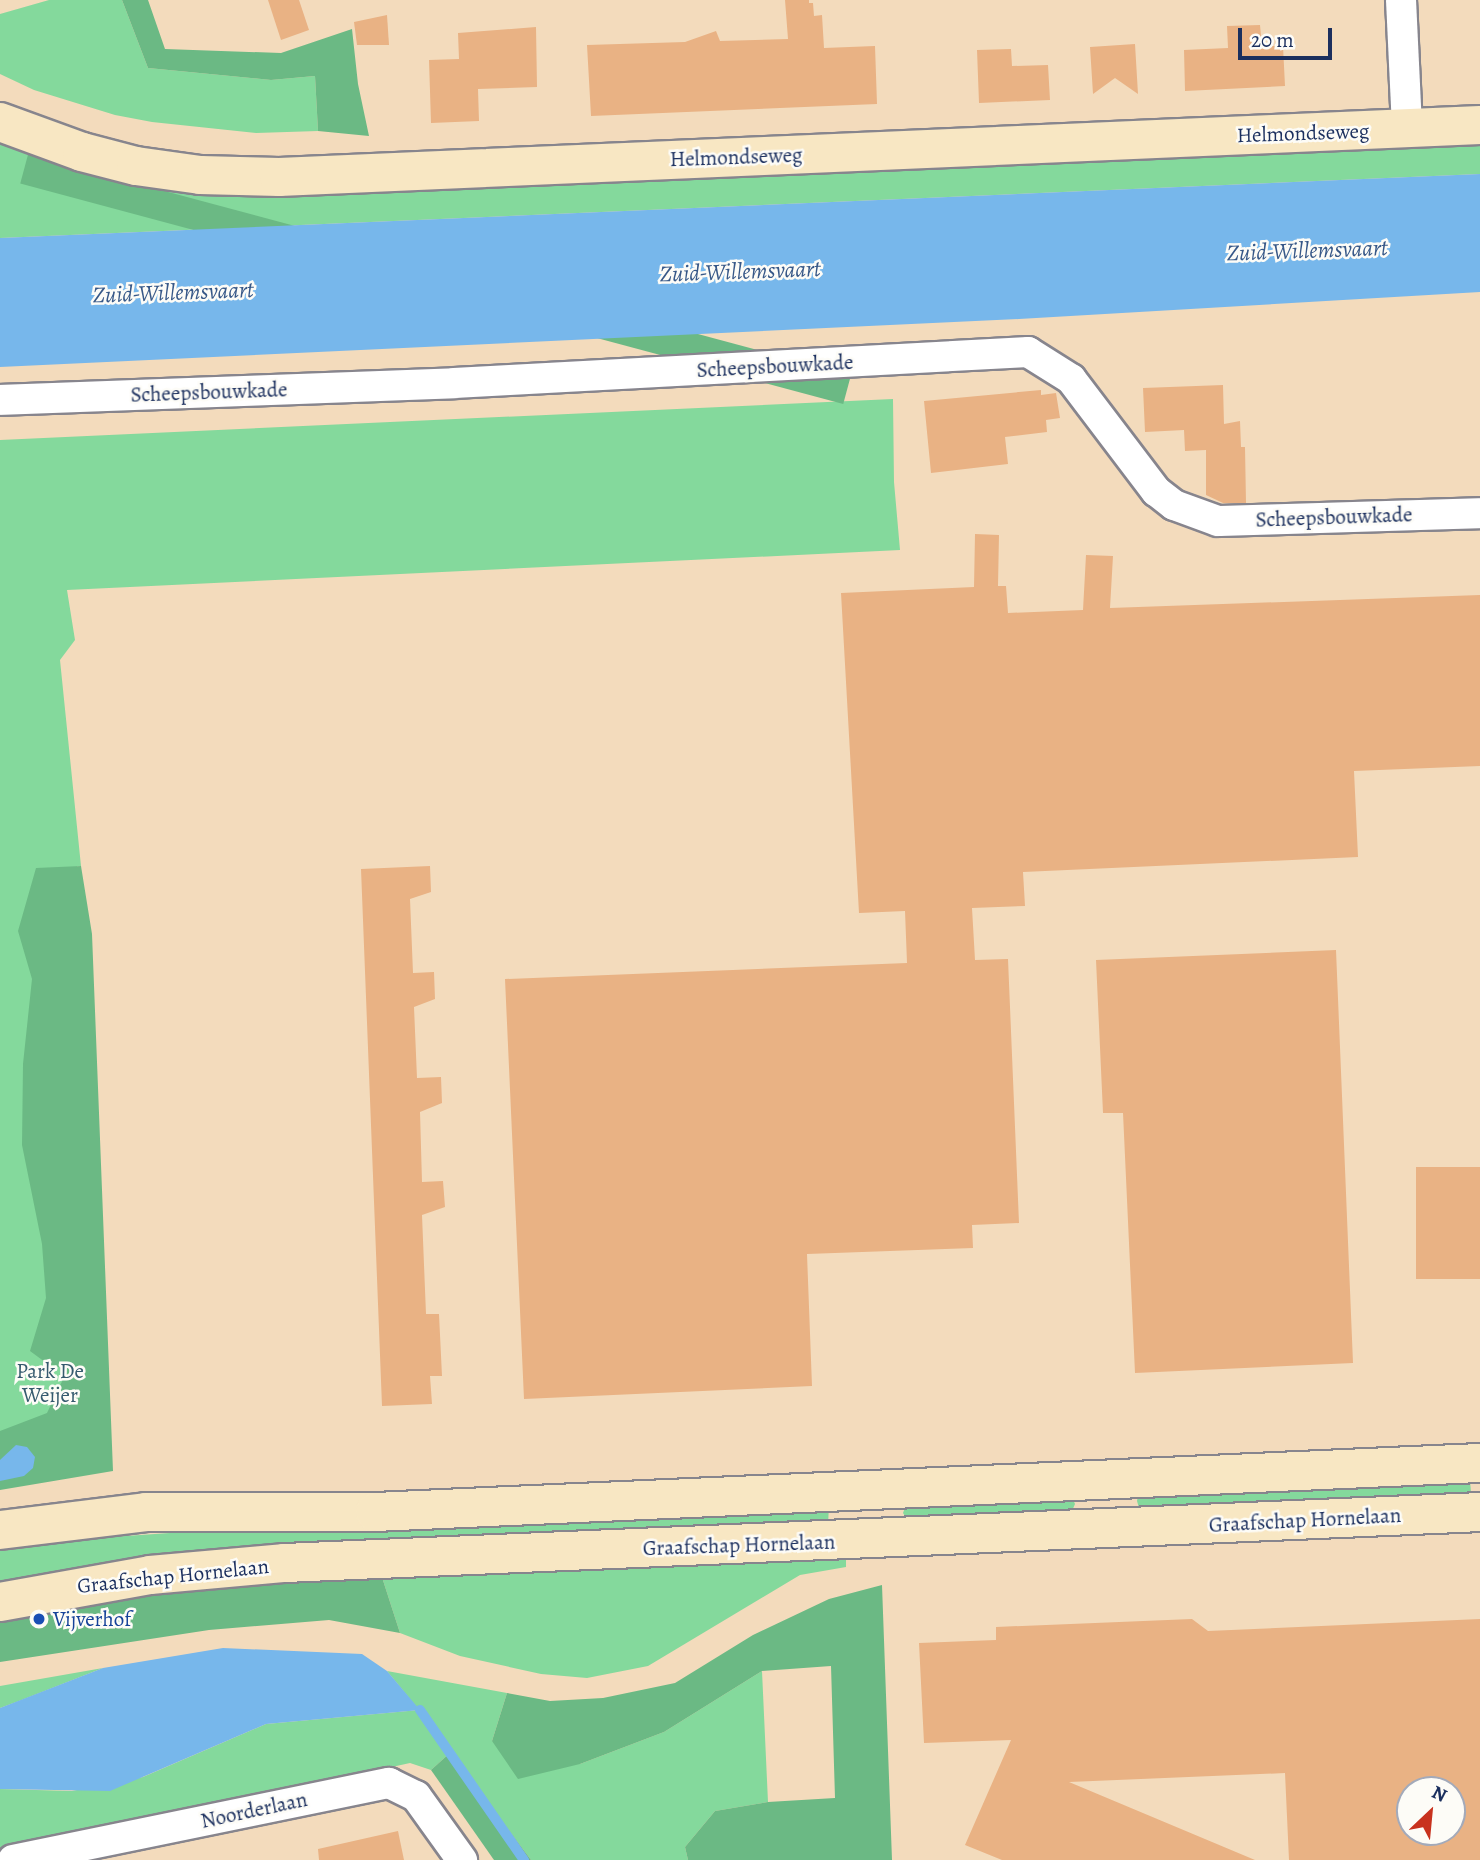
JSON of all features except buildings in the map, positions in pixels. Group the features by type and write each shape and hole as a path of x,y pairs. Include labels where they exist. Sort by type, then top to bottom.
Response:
{"street":[{"path":"1401,0 1407,129"},
{"name":"Helmondseweg","path":"0,122 82,152 136,166 200,174 279,177 1480,125"},
{"name":"Scheepsbouwkade","path":"0,400 454,383 1028,352 1071,379 1156,491 1174,505 1218,521 1480,513"},
{"path":"0,1530 146,1512 374,1511 1480,1463"},
{"name":"Graafschap Hornelaan","path":"0,1602 150,1575 285,1563 1480,1512"},
{"name":"Noorderlaan","path":"13,1860 42,1857 389,1783 416,1796 462,1860"}],"green space":[{"path":"49,0 122,0 148,68 271,80 315,76 318,131 256,133 152,122 115,115 34,90 0,74 0,14"},
{"path":"122,0 148,0 165,49 281,53 352,29 358,84 369,136 318,131 315,76 271,80 148,68"},
{"path":"0,138 252,193 368,193 1480,143 1480,174 0,238"},
{"path":"28,154 851,375 843,404 20,183"},
{"name":"Park De Weijer","path":"893,399 894,482 900,550 67,590 75,640 60,660 81,866 77,866 102,1439 0,1453 0,440"},
{"path":"81,866 92,934 113,1471 0,1490 0,1431 47,1413 66,1373 30,1351 46,1298 42,1244 22,1145 23,1064 32,979 18,931 36,868"},
{"path":"1470,1480 1471,1493 1465,1496 1139,1508 1137,1501 1138,1496"},
{"path":"1072,1497 1075,1504 1072,1511 907,1519 903,1513 906,1505"},
{"path":"829,1504 828,1526 0,1587 0,1551 111,1537 228,1529"},
{"path":"846,1556 846,1567 800,1575 648,1666 587,1678 541,1674 460,1656 400,1633 380,1571"},
{"path":"380,1571 400,1633 329,1620 209,1630 0,1662 0,1620 187,1584"},
{"path":"882,1585 892,1860 688,1860 685,1847 715,1811 768,1802 835,1798 831,1666 762,1671 664,1732 580,1764 518,1779 492,1741 507,1693 550,1701 603,1698 675,1683 753,1635 829,1599"},
{"path":"103,1668 19,1701 0,1708 0,1686"},
{"path":"387,1671 507,1693 492,1741 580,1764 664,1732 762,1671 768,1802 715,1811 685,1847 688,1860 531,1860 451,1752 431,1770 410,1763 0,1853 0,1789 72,1791 143,1777 266,1724 419,1710"},
{"path":"451,1752 531,1860 494,1860 431,1770"}],"water":[{"name":"Zuid-Willemsvaart","path":"1480,174 1480,292 1019,319 0,367 0,238"},
{"path":"16,1445 27,1447 35,1457 33,1468 24,1476 0,1481 0,1460"},
{"path":"223,1648 362,1654 387,1671 420,1710 266,1724 110,1791 0,1789 0,1708 103,1668"}],"waterway":[{"path":"420,1710 524,1860"}],"place":[{"name":"Vijverhof","path":"39,1619"}]}
